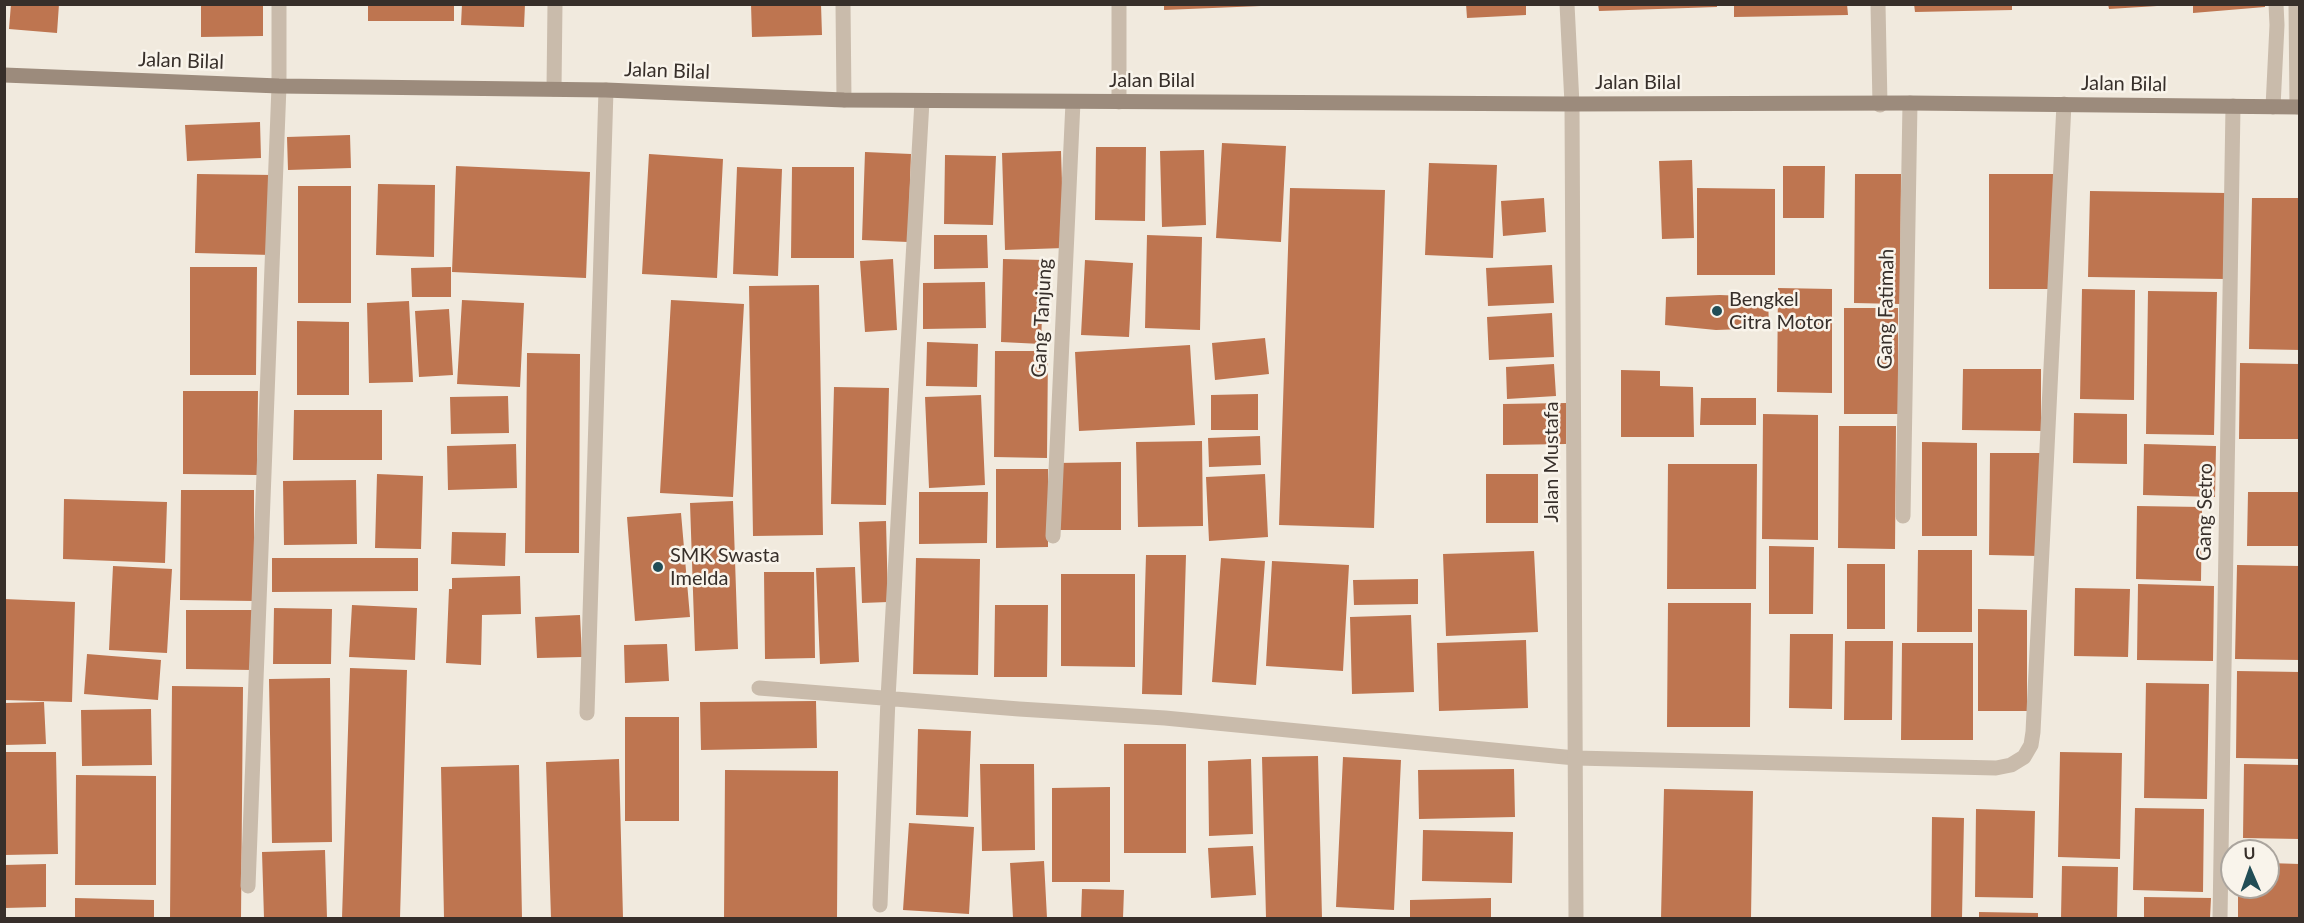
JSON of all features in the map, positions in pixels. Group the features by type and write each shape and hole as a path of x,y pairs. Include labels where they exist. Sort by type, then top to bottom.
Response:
{"main road":[{"name":"Jalan Bilal","path":"4,75 279,86 606,90 844,100 1880,105 1910,103 2298,107"}],"street":[{"path":"248,886 279,86 279,4"},
{"path":"554,89 555,4"},
{"path":"843,4 844,100"},
{"path":"1119,4 1119,102"},
{"name":"Jalan Mustafa","path":"1568,4 1572,104 1576,918"},
{"path":"1878,4 1880,105"},
{"path":"2273,107 2276,4"},
{"path":"2296,4 2298,107"},
{"path":"586,713 606,90"},
{"path":"880,905 888,698 922,101"},
{"name":"Gang Tanjung","path":"1053,536 1072,102"},
{"name":"Gang Fatimah","path":"1904,516 1910,103"},
{"path":"759,688 1165,718 1575,758 1996,768 2011,765 2025,757 2031,745 2033,732 2064,105"},
{"name":"Gang Setro","path":"2220,918 2233,106"}],"building":[{"path":"11,4 59,4 57,33 9,29"},
{"path":"201,4 263,4 263,36 201,37"},
{"path":"368,4 454,4 454,21 368,21"},
{"path":"462,4 525,4 524,27 461,25"},
{"path":"751,4 821,4 822,35 752,37"},
{"path":"1164,4 1261,4 1261,6 1164,10"},
{"path":"1466,4 1526,4 1526,15 1467,18"},
{"path":"1598,4 1717,4 1717,7 1599,11"},
{"path":"1734,4 1847,4 1848,15 1734,17"},
{"path":"1914,4 2012,4 2012,10 1915,12"},
{"path":"2108,4 2157,4 2157,6 2109,9"},
{"path":"2193,4 2265,4 2265,7 2193,13"},
{"path":"260,122 261,158 187,161 185,125"},
{"path":"350,135 351,168 288,170 287,137"},
{"path":"1222,143 1286,146 1281,242 1216,238"},
{"path":"1096,147 1146,147 1145,221 1095,220"},
{"path":"1204,150 1206,225 1162,227 1160,151"},
{"path":"1061,151 1064,248 1005,250 1002,153"},
{"path":"865,152 911,154 908,242 862,240"},
{"path":"649,154 723,159 717,278 642,274"},
{"path":"945,155 996,156 993,225 944,224"},
{"path":"1692,160 1694,238 1662,239 1659,161"},
{"path":"1429,163 1497,165 1493,258 1425,255"},
{"path":"456,166 590,172 586,278 452,272"},
{"path":"1783,166 1825,166 1824,218 1783,218"},
{"path":"737,167 782,169 778,276 733,274"},
{"path":"792,167 854,167 854,258 791,258"},
{"path":"197,174 273,175 271,255 195,253"},
{"path":"1855,174 1901,174 1900,304 1854,303"},
{"path":"1989,174 2055,174 2054,289 1989,289"},
{"path":"378,184 435,185 434,257 376,255"},
{"path":"298,186 351,186 351,303 298,303"},
{"path":"1290,188 1385,190 1374,528 1279,525"},
{"path":"1697,188 1775,189 1775,275 1697,275"},
{"path":"2090,191 2227,193 2226,279 2088,277"},
{"path":"1544,198 1546,232 1503,236 1501,201"},
{"path":"2252,198 2300,198 2300,350 2249,349"},
{"path":"934,235 987,235 988,268 934,269"},
{"path":"1147,235 1202,237 1200,330 1145,328"},
{"path":"893,259 897,330 865,332 860,261"},
{"path":"1003,259 1044,260 1041,344 1001,342"},
{"path":"1085,260 1133,263 1129,337 1081,335"},
{"path":"1552,265 1554,303 1488,306 1486,268"},
{"path":"190,267 257,267 256,375 190,375"},
{"path":"451,267 451,297 412,297 411,268"},
{"path":"985,282 986,328 923,329 923,283"},
{"path":"819,285 823,535 753,536 749,286"},
{"path":"1778,288 1832,289 1832,393 1777,392"},
{"path":"2082,289 2135,290 2134,400 2080,399"},
{"path":"2148,291 2217,292 2214,435 2146,434"},
{"name":"Bengkel Citra Motor","path":"1720,295 1768,297 1769,328 1716,330 1665,325 1666,297"},
{"path":"462,300 524,303 520,387 457,384"},
{"path":"671,300 744,304 733,497 660,493"},
{"path":"409,301 413,382 369,383 367,303"},
{"path":"1844,308 1898,308 1898,414 1844,414"},
{"path":"449,309 453,375 419,377 415,311"},
{"path":"1552,313 1554,357 1489,360 1487,317"},
{"path":"297,321 349,322 349,395 297,395"},
{"path":"1265,338 1269,374 1215,380 1212,343"},
{"path":"927,342 978,344 977,387 926,386"},
{"path":"1190,345 1195,425 1079,431 1075,352"},
{"path":"995,351 1048,351 1047,458 994,457"},
{"path":"527,353 580,354 579,553 525,553"},
{"path":"2240,363 2300,364 2299,439 2239,439"},
{"path":"1554,364 1556,396 1507,399 1506,367"},
{"path":"1963,369 2041,369 2041,431 1962,430"},
{"path":"1621,370 1660,371 1660,386 1693,387 1694,437 1621,437"},
{"path":"834,387 889,388 886,505 831,504"},
{"path":"183,391 258,391 257,475 183,474"},
{"path":"1258,394 1258,430 1211,430 1211,395"},
{"path":"981,395 985,485 929,488 925,397"},
{"path":"508,396 509,433 451,434 450,397"},
{"path":"1701,398 1756,398 1756,425 1700,425"},
{"path":"1566,403 1566,444 1503,445 1503,404"},
{"path":"294,410 382,410 382,460 293,460"},
{"path":"2074,413 2127,414 2127,464 2073,463"},
{"path":"1763,414 1818,415 1818,540 1762,539"},
{"path":"1839,426 1896,426 1895,549 1838,548"},
{"path":"1260,436 1261,465 1209,467 1208,438"},
{"path":"1202,441 1203,526 1138,527 1136,442"},
{"path":"1922,442 1977,443 1977,536 1922,536"},
{"path":"516,444 517,488 448,490 447,446"},
{"path":"2144,444 2216,446 2215,497 2143,495"},
{"path":"1990,453 2040,453 2039,556 1989,555"},
{"path":"1121,462 1121,530 1057,530 1056,463"},
{"path":"1668,464 1757,464 1756,589 1667,589"},
{"path":"996,469 1048,469 1048,547 996,548"},
{"path":"377,474 423,476 421,549 375,548"},
{"path":"1265,474 1268,537 1209,541 1206,477"},
{"path":"1486,474 1538,474 1538,523 1486,523"},
{"path":"356,480 357,544 284,545 283,481"},
{"path":"181,490 254,490 254,601 180,600"},
{"path":"919,492 988,492 987,543 919,544"},
{"path":"2248,492 2300,492 2300,546 2247,546"},
{"path":"64,499 167,502 165,563 63,559"},
{"path":"733,501 738,649 695,651 690,503"},
{"path":"2137,506 2202,507 2201,581 2136,579"},
{"name":"SMK Swasta Imelda","path":"681,513 690,617 635,621 627,517"},
{"path":"886,521 888,602 862,603 859,522"},
{"path":"452,532 506,533 505,566 451,564"},
{"path":"1769,546 1814,547 1813,614 1769,614"},
{"path":"1918,550 1972,550 1972,632 1917,632"},
{"path":"1534,551 1538,632 1446,636 1443,554"},
{"path":"1146,555 1186,555 1182,695 1142,694"},
{"path":"272,558 418,558 418,591 272,592"},
{"path":"916,558 980,559 978,675 913,674"},
{"path":"1221,558 1265,561 1256,685 1212,682"},
{"path":"1272,561 1349,565 1343,671 1266,666"},
{"path":"1847,564 1885,564 1885,629 1847,629"},
{"path":"2237,565 2300,566 2300,660 2235,659"},
{"path":"113,566 172,569 167,653 109,650"},
{"path":"855,567 859,662 820,664 816,568"},
{"path":"764,572 814,572 815,658 765,659"},
{"path":"1061,574 1135,574 1135,667 1061,666"},
{"path":"520,576 521,614 482,615 481,665 446,663 449,589 452,589 452,578"},
{"path":"1418,579 1418,604 1354,605 1353,580"},
{"path":"2138,584 2214,586 2213,661 2137,660"},
{"path":"2075,588 2130,589 2128,657 2074,656"},
{"path":"4,599 75,602 72,702 4,700"},
{"path":"1668,603 1751,603 1750,727 1667,727"},
{"path":"352,605 417,608 415,660 349,657"},
{"path":"995,605 1048,605 1047,677 994,677"},
{"path":"274,608 332,609 331,664 273,664"},
{"path":"1978,609 2027,610 2027,711 1978,711"},
{"path":"186,610 253,610 252,670 186,669"},
{"path":"580,615 582,657 537,658 535,617"},
{"path":"1411,615 1414,692 1352,694 1350,617"},
{"path":"1790,634 1833,634 1832,709 1789,708"},
{"path":"1526,640 1528,708 1439,711 1437,643"},
{"path":"1845,641 1893,641 1892,720 1844,720"},
{"path":"1902,643 1973,643 1973,740 1901,740"},
{"path":"667,644 669,681 625,683 624,645"},
{"path":"87,654 161,660 158,700 84,694"},
{"path":"350,668 407,670 400,918 342,918"},
{"path":"2237,671 2300,672 2300,759 2236,758"},
{"path":"330,678 332,842 272,843 269,679"},
{"path":"2146,683 2209,684 2207,799 2144,798"},
{"path":"172,686 243,687 241,918 170,918"},
{"path":"816,701 817,748 701,750 700,702"},
{"path":"44,702 46,744 4,745 4,703"},
{"path":"151,709 152,765 82,766 81,710"},
{"path":"625,717 679,717 679,821 625,821"},
{"path":"918,729 971,731 968,817 916,815"},
{"path":"1124,744 1186,744 1186,853 1124,853"},
{"path":"4,752 56,752 58,854 4,855"},
{"path":"2060,752 2122,753 2120,859 2058,857"},
{"path":"1318,756 1322,918 1266,918 1262,757"},
{"path":"1343,757 1401,760 1394,910 1336,907"},
{"path":"619,759 623,918 551,918 546,762"},
{"path":"1251,759 1253,834 1209,836 1208,761"},
{"path":"980,764 1034,764 1035,850 982,851"},
{"path":"2244,764 2300,765 2300,839 2243,838"},
{"path":"519,765 522,918 444,918 441,767"},
{"path":"1514,769 1515,817 1419,819 1418,770"},
{"path":"725,770 838,771 837,918 724,918"},
{"path":"76,775 156,776 156,885 75,885"},
{"path":"1110,787 1110,882 1052,882 1052,788"},
{"path":"1664,789 1753,791 1751,918 1661,918"},
{"path":"2135,808 2204,809 2203,892 2133,890"},
{"path":"1976,809 2035,811 2033,898 1975,897"},
{"path":"1932,817 1964,818 1962,918 1931,918"},
{"path":"909,823 974,827 969,914 903,910"},
{"path":"1423,830 1513,832 1512,883 1422,881"},
{"path":"1253,846 1256,895 1211,898 1208,848"},
{"path":"325,850 327,918 264,918 262,852"},
{"path":"1044,861 1047,918 1013,918 1010,863"},
{"path":"2280,863 2300,864 2300,918 2238,918 2238,899 2280,899"},
{"path":"46,864 46,907 4,908 4,865"},
{"path":"2062,866 2118,867 2117,918 2061,918"},
{"path":"1082,889 1124,890 1123,918 1081,918"},
{"path":"2144,897 2211,898 2210,918 2144,918"},
{"path":"75,898 154,900 154,918 75,918"},
{"path":"1491,898 1491,918 1410,918 1410,900"},
{"path":"1979,912 2038,913 2038,918 1979,918"}],"place":[{"name":"Bengkel Citra Motor","path":"1717,311"},
{"name":"SMK Swasta Imelda","path":"658,567"}]}
